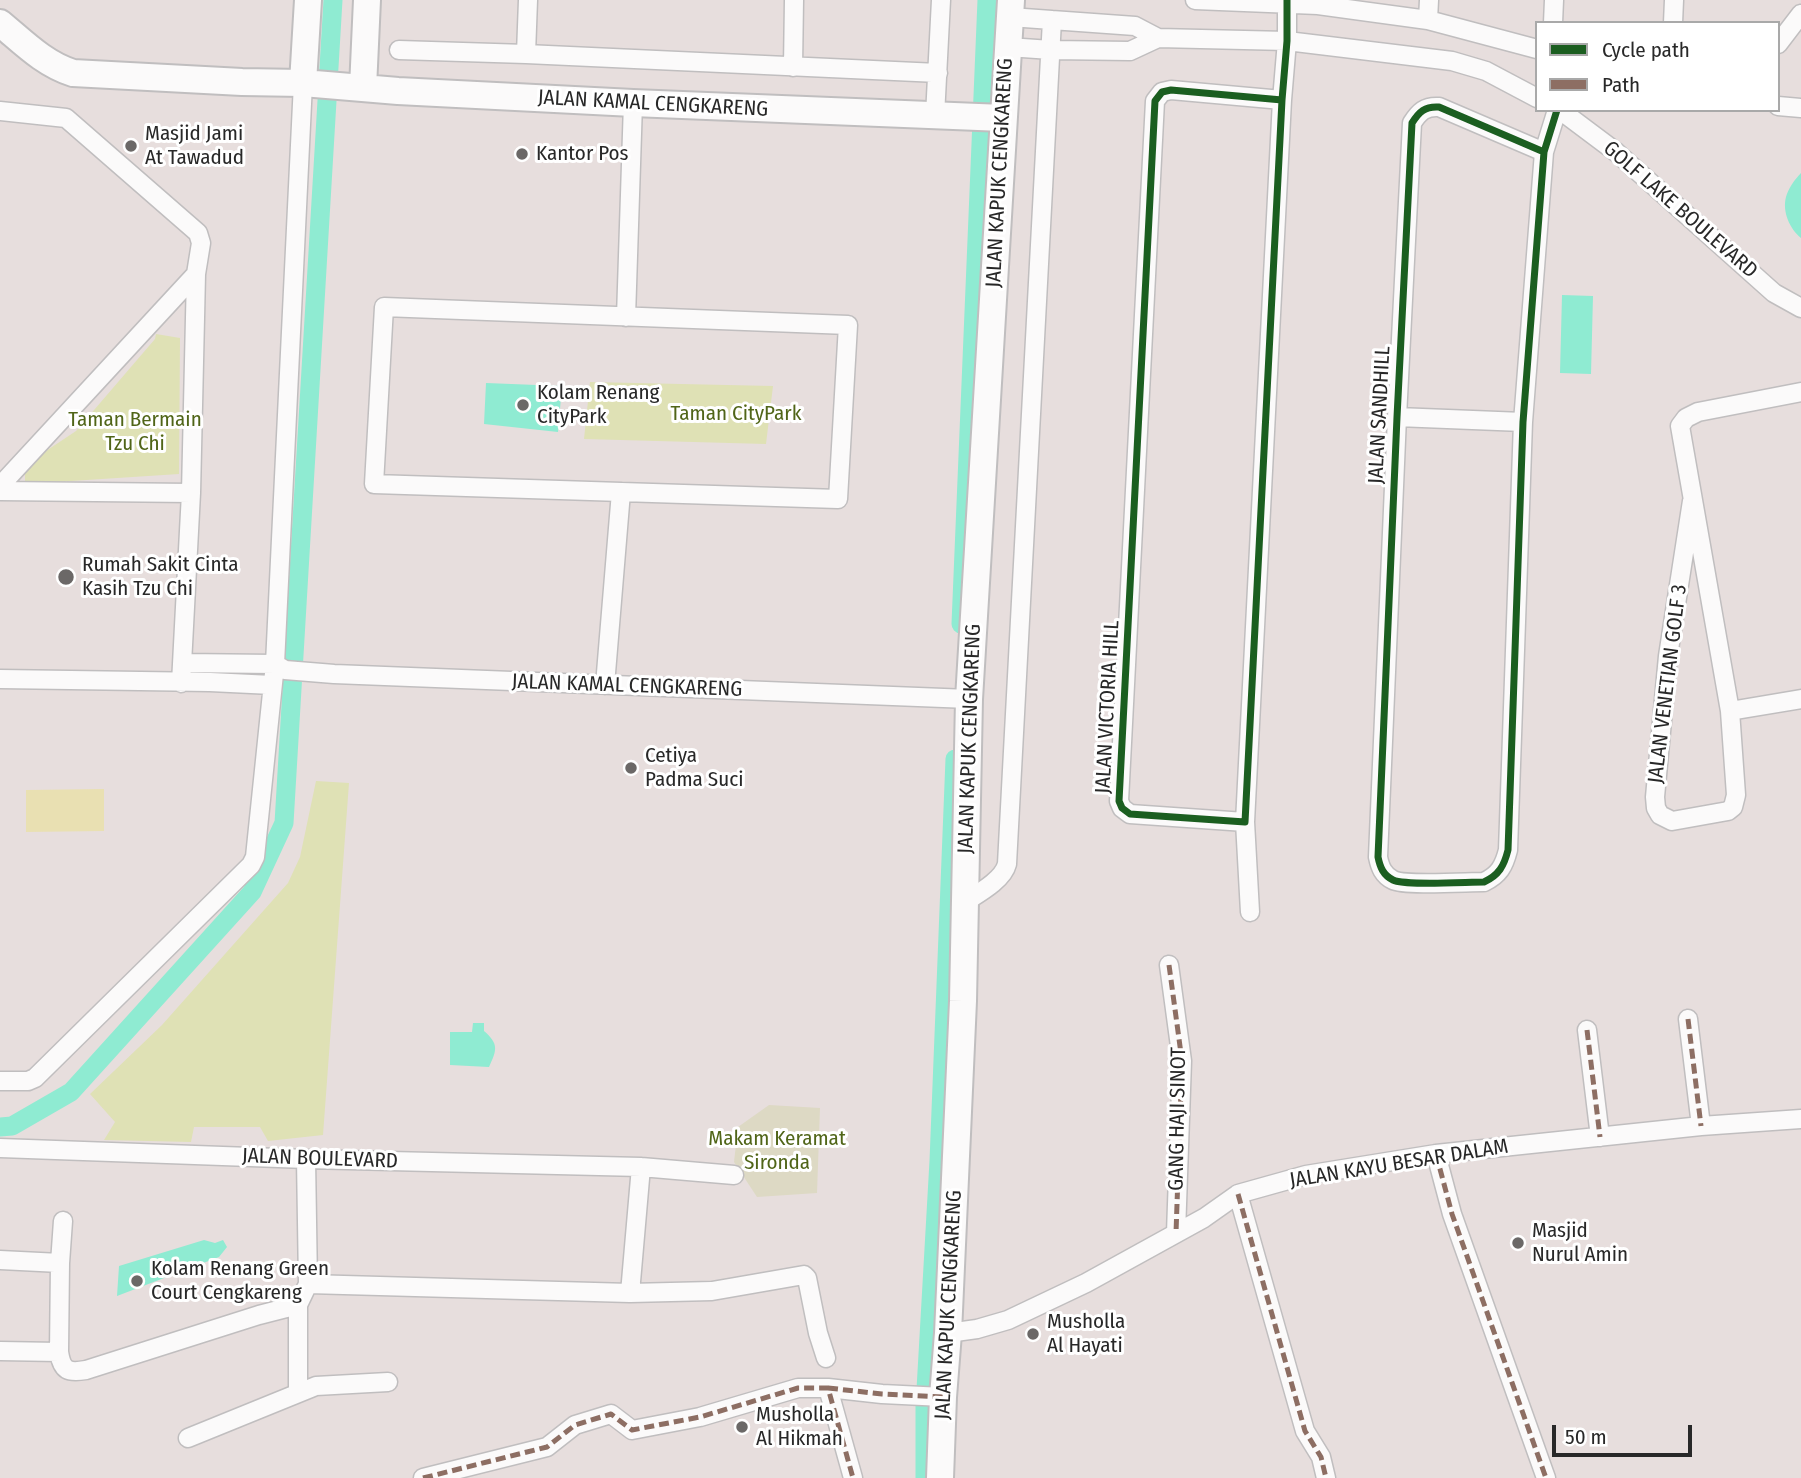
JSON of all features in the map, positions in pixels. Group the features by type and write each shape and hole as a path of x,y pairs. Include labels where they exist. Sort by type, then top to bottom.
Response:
{"street":[{"path":"0,1081 28,1081 35,1078 251,865 255,858 272,685 283,668 311,84 309,0"},
{"path":"356,88 367,0"},
{"path":"526,54 528,0"},
{"path":"793,67 794,0"},
{"path":"941,0 938,73 948,116"},
{"path":"1195,0 1287,2 1428,20 1535,48"},
{"path":"1428,20 1429,0"},
{"path":"1553,21 1554,0"},
{"path":"1673,21 1674,0"},
{"path":"1250,912 1245,822 1287,2"},
{"path":"1011,8 1052,20 1135,26 1158,38 1287,41 1452,61 1486,71 1535,97"},
{"name":"JALAN KAPUK CENGKARENG","path":"940,1478 931,1396 948,1333 963,1015 967,699 999,118 1011,8"},
{"path":"1780,41 1801,14"},
{"path":"965,902 999,878 1006,870 1007,864 1052,20"},
{"name":"JALAN KAMAL CENGKARENG","path":"0,23 46,61 73,73 633,103 999,118"},
{"path":"1008,47 1130,51 1158,38"},
{"path":"399,50 938,73"},
{"name":"JALAN VICTORIA HILL","path":"1245,822 1130,814 1122,808 1119,801 1155,101 1161,93 1171,90 1282,100"},
{"path":"626,317 633,103"},
{"path":"1780,106 1801,108"},
{"name":"JALAN SANDHILL","path":"1522,422 1508,850 1505,861 1494,877 1484,882 1400,883 1385,875 1378,857 1412,123 1423,110 1439,107 1544,152"},
{"path":"0,111 66,118 198,233 201,243 196,274 191,493 181,682"},
{"path":"1397,417 1522,422 1544,152 1558,112"},
{"name":"GOLF LAKE BOULEVARD","path":"1562,112 1616,152 1774,293 1801,308"},
{"path":"0,488 196,274"},
{"path":"384,307 626,317 848,325 838,499 374,484 384,307"},
{"name":"JALAN VENETIAN GOLF 3","path":"1692,501 1668,656 1655,797 1660,815 1672,821 1722,813 1733,807 1736,795 1730,711 1680,426 1686,418 1698,412 1801,392"},
{"path":"0,488 191,493"},
{"path":"605,685 621,492"},
{"name":"JALAN KAMAL CENGKARENG","path":"182,663 283,668 319,673 967,699"},
{"path":"0,679 272,685"},
{"path":"1730,711 1801,699"},
{"name":"GANG HAJI SINOT","path":"1169,965 1182,1061 1176,1233"},
{"path":"1688,1019 1701,1126"},
{"path":"1587,1030 1600,1137"},
{"name":"JALAN KAYU BESAR DALAM","path":"948,1333 977,1329 1007,1320 1086,1283 1204,1218 1238,1194 1306,1175 1436,1154 1701,1126 1801,1119"},
{"name":"JALAN BOULEVARD","path":"0,1147 306,1159 640,1167 734,1175"},
{"path":"1436,1154 1452,1214 1546,1478"},
{"path":"298,1393 298,1305 308,1284 306,1159"},
{"path":"630,1293 640,1167"},
{"path":"1238,1194 1305,1431 1321,1457 1326,1478"},
{"path":"63,1221 59,1352 61,1365 66,1369 76,1372 86,1370 298,1305"},
{"path":"0,1260 60,1263"},
{"path":"308,1284 630,1293 712,1291 804,1275 807,1278 826,1358"},
{"path":"0,1351 59,1352"},
{"path":"188,1438 316,1386 388,1382"},
{"path":"423,1478 547,1447 575,1425 611,1414 632,1430 700,1417 798,1388 931,1396"},
{"path":"828,1388 853,1478"}],"green space":[{"name":"Taman Bermain Tzu Chi","path":"156,334 180,338 179,474 25,484 25,465 76,431 155,339"},
{"name":"Taman CityPark","path":"590,382 773,386 766,444 584,439"},
{"path":"316,781 349,783 323,1135 268,1141 260,1127 194,1127 191,1142 104,1140 115,1122 90,1094 162,1025 288,883 300,857"},
{"name":"Makam Keramat Sironda","path":"769,1105 820,1108 817,1193 757,1197 734,1162 738,1127"}],"shaded area":[{"path":"1801,173 1801,238 1788,220 1785,203 1790,187"},
{"path":"1562,295 1593,296 1591,374 1560,373"},
{"name":"Kolam Renang CityPark","path":"486,383 562,386 558,432 484,424"},
{"path":"104,789 104,831 26,832 26,790"},
{"path":"473,1023 484,1023 484,1031 494,1044 495,1052 489,1067 450,1065 450,1032 472,1032"},
{"name":"Kolam Renang Green Court Cengkareng","path":"204,1240 215,1243 223,1240 227,1247 219,1257 117,1296 119,1266"}],"waterway":[{"path":"0,1127 12,1126 71,1092 252,892 284,823 333,0"},
{"path":"961,624 987,0"},
{"path":"925,1478 925,1407 939,1161 955,759"}],"marked path":[{"path":"1169,965 1182,1061 1176,1233"},
{"path":"1688,1019 1701,1126"},
{"path":"1587,1030 1600,1137"},
{"path":"1436,1154 1452,1214 1546,1478"},
{"path":"1238,1194 1305,1431 1321,1457 1326,1478"},
{"path":"423,1478 547,1447 575,1425 611,1414 632,1430 700,1417 798,1388 828,1388 853,1478"},
{"path":"828,1388 943,1397"}],"cycle path":[{"path":"1282,100 1171,90 1162,92 1155,101 1119,801 1122,808 1130,814 1245,822 1287,41 1287,0"},
{"path":"1439,107 1544,152 1523,422 1508,850 1500,869 1484,882 1400,882 1384,873 1378,857 1412,123 1423,110 1439,107"},
{"path":"1544,152 1556,112"}],"place":[{"name":"Masjid Jami At Tawadud","path":"131,146"},
{"name":"Kantor Pos","path":"522,154"},
{"name":"Kolam Renang CityPark","path":"523,405"},
{"name":"Rumah Sakit Cinta Kasih Tzu Chi","path":"66,577"},
{"name":"Cetiya Padma Suci","path":"631,768"},
{"name":"Masjid Nurul Amin","path":"1518,1243"},
{"name":"Kolam Renang Green Court Cengkareng","path":"137,1281"},
{"name":"Musholla Al Hayati","path":"1033,1334"},
{"name":"Musholla Al Hikmah","path":"742,1427"}]}
